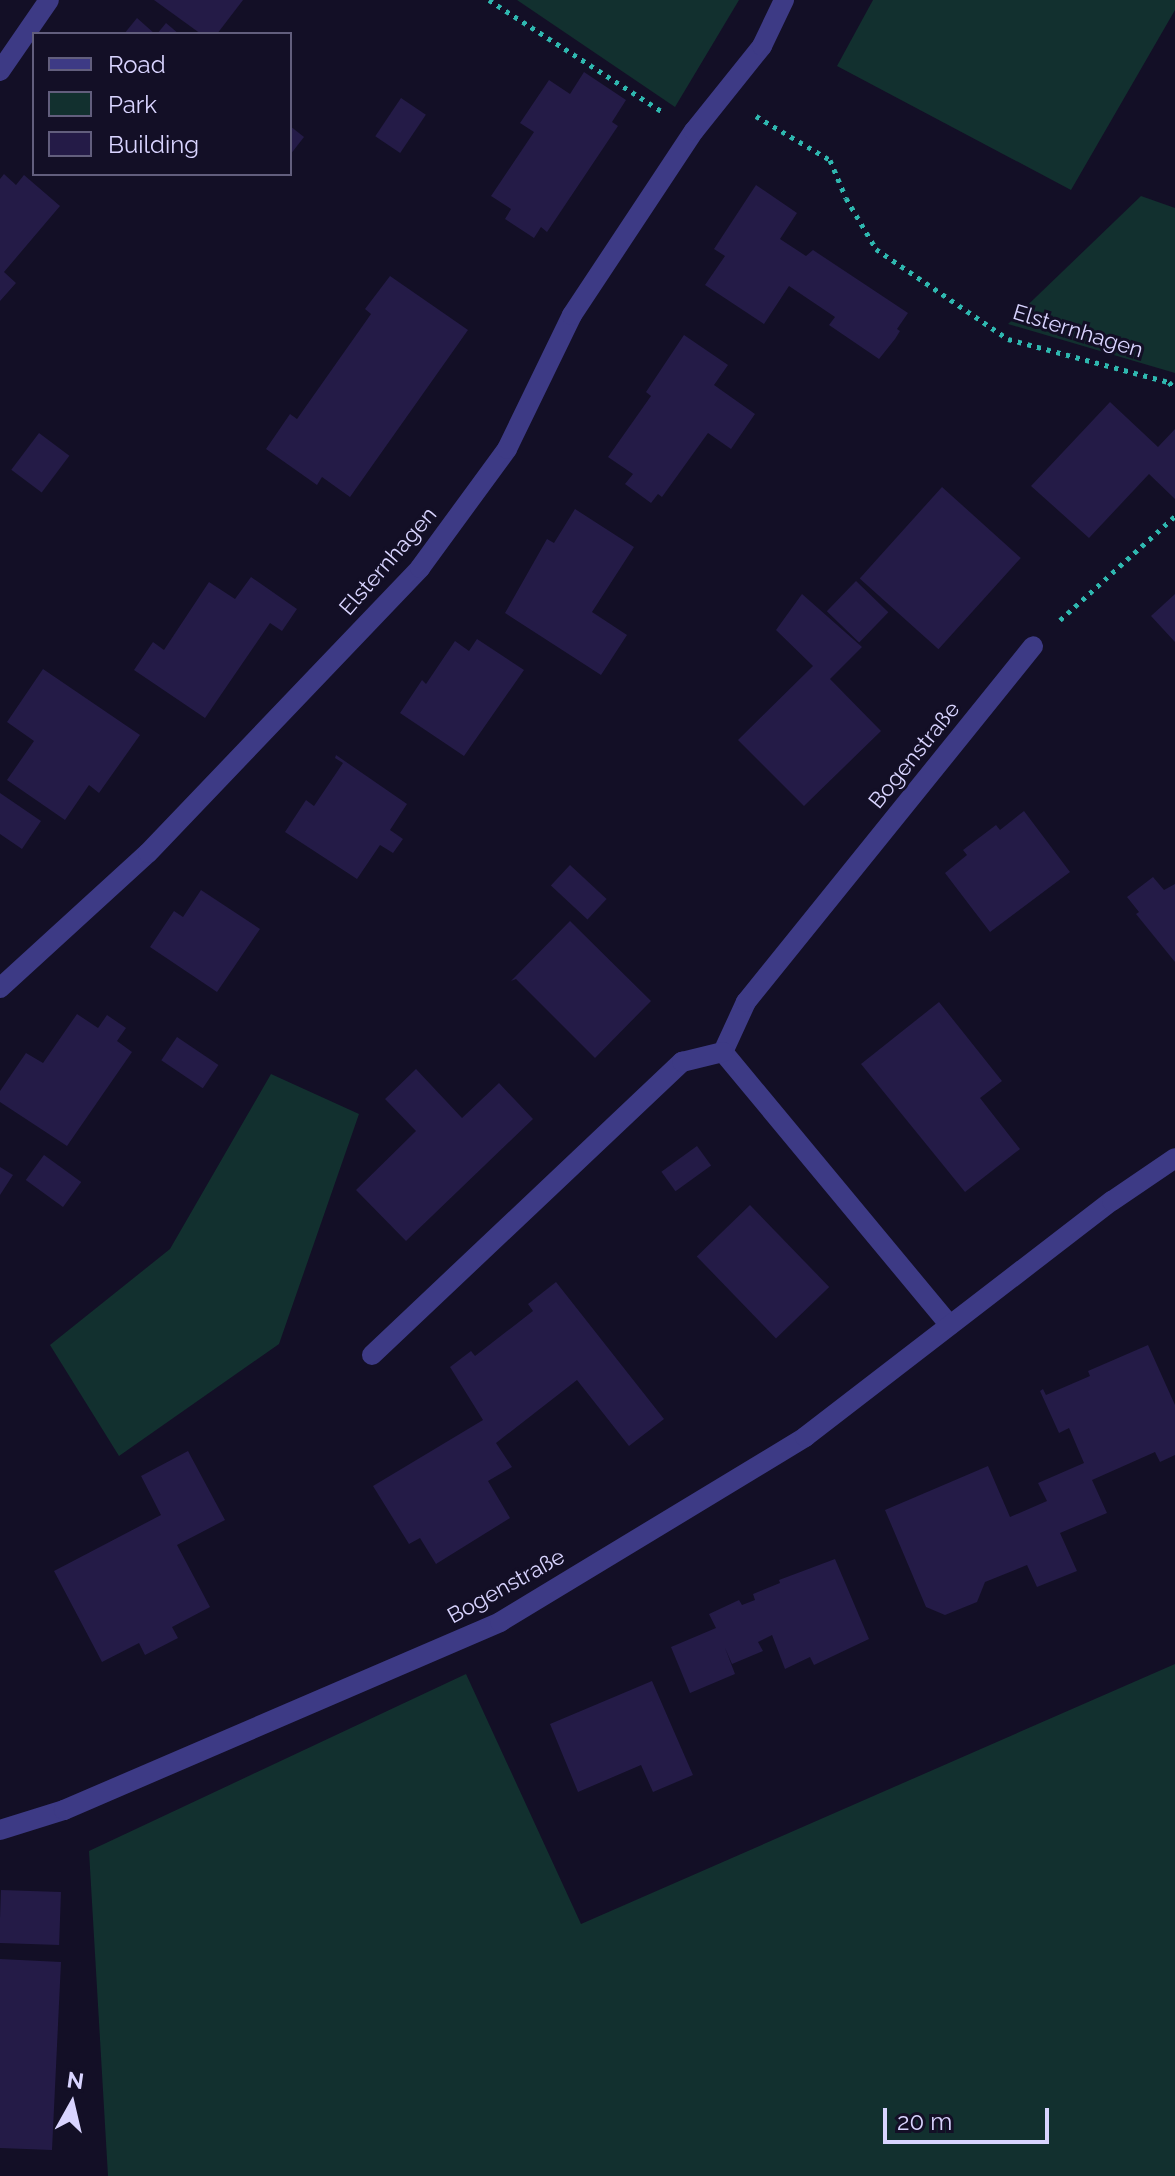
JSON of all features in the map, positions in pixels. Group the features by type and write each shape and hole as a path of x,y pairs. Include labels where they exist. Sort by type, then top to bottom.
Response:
{"street":[{"path":"0,71 49,0"},
{"name":"Elsternhagen","path":"0,988 148,853 420,568 507,449 572,315 694,131 762,46 784,0"},
{"name":"Bogenstraße","path":"723,1052 746,1002 1033,646"},
{"path":"372,1355 682,1062 723,1052 950,1325"},
{"name":"Bogenstraße","path":"0,1830 64,1810 500,1622 805,1437 1112,1201 1175,1158"}],"path":[{"path":"489,0 694,131"},
{"name":"Elsternhagen","path":"725,96 830,160 846,198 876,249 1008,339 1169,382 1175,389"},
{"path":"1033,646 1175,516"}],"green space":[{"path":"517,0 739,0 675,107"},
{"path":"873,0 1175,0 1175,10 1071,190 837,66"},
{"path":"1141,196 1175,208 1175,373 1008,324"},
{"path":"271,1074 359,1114 279,1344 119,1456 50,1345 170,1249"},
{"path":"1175,1664 1175,2176 108,2176 89,1851 466,1674 581,1924"}],"building":[{"path":"154,0 243,0 219,32 198,32"},
{"path":"137,18 153,32 126,32"},
{"path":"166,23 177,32 159,32"},
{"path":"584,72 626,100 612,122 618,126 547,232 541,227 534,238 505,219 511,209 491,196 534,132 520,123 549,80 570,94"},
{"path":"401,98 426,115 400,153 375,136"},
{"path":"292,128 304,137 292,152"},
{"path":"4,174 16,185 24,175 60,206 4,272 16,283 0,301 0,179"},
{"path":"756,185 797,213 780,239 806,256 813,250 908,313 897,329 900,331 895,339 879,359 829,325 835,317 789,286 764,324 705,285 725,256 714,249"},
{"path":"390,276 468,330 350,497 322,477 317,485 266,449 290,414 297,419 371,314 365,309"},
{"path":"684,335 728,365 714,385 755,414 731,449 708,433 662,497 658,494 651,503 625,484 633,474 608,457 651,396 646,392"},
{"path":"1110,402 1158,447 1175,429 1175,499 1149,474 1089,538 1031,486"},
{"path":"39,433 69,456 42,493 11,470"},
{"path":"942,487 1021,558 938,649 860,578"},
{"path":"575,509 634,547 592,612 627,635 601,675 505,613 547,539 554,543"},
{"path":"251,577 297,609 282,631 270,623 205,718 134,670 153,642 164,650 209,582 235,599"},
{"path":"856,581 888,612 859,642 827,611"},
{"path":"802,594 862,647 830,679 881,731 804,806 738,740 813,666 776,630"},
{"path":"1175,594 1175,642 1151,616"},
{"path":"477,639 524,670 464,756 400,713 422,680 426,684 455,641 469,651"},
{"path":"43,669 140,735 99,793 89,785 65,820 7,780 34,741 7,722"},
{"path":"336,755 407,804 390,830 403,839 393,853 380,845 357,879 285,832 306,800 314,806 343,763 335,758"},
{"path":"0,793 41,821 22,849 0,834"},
{"path":"1024,811 1070,872 990,932 945,873 967,855 963,850 996,825 1000,830"},
{"path":"570,865 607,899 587,920 551,885"},
{"path":"1153,877 1164,890 1175,884 1175,962 1136,914 1139,912 1127,897"},
{"path":"201,890 260,929 217,992 150,947 174,911 183,917"},
{"path":"570,921 651,1001 595,1058 516,979 511,981"},
{"path":"939,1002 1002,1081 980,1098 1020,1149 965,1192 861,1064"},
{"path":"77,1014 98,1028 107,1015 126,1028 117,1041 132,1052 67,1146 0,1102 0,1091 26,1053 43,1063"},
{"path":"177,1037 218,1065 203,1088 161,1060"},
{"path":"416,1069 462,1118 499,1083 533,1119 406,1241 356,1190 416,1131 385,1099"},
{"path":"697,1146 711,1165 676,1191 661,1172"},
{"path":"44,1155 81,1182 63,1207 26,1180"},
{"path":"0,1167 13,1175 0,1195"},
{"path":"750,1205 829,1287 776,1338 697,1256"},
{"path":"556,1282 664,1419 629,1446 577,1380 496,1443 512,1467 488,1481 510,1518 436,1564 420,1538 409,1544 373,1486 483,1420 450,1367 471,1351 475,1356 533,1311 528,1304"},
{"path":"1148,1345 1175,1405 1175,1455 1160,1462 1155,1452 1092,1480 1107,1513 1060,1533 1077,1571 1037,1587 1027,1565 985,1582 977,1602 945,1615 926,1607 885,1510 988,1466 1010,1517 1047,1501 1038,1483 1084,1463 1069,1428 1059,1433 1040,1391 1043,1389 1046,1395 1090,1376 1088,1371"},
{"path":"188,1451 225,1520 177,1545 210,1607 172,1627 178,1638 145,1655 139,1643 102,1662 54,1571 161,1515 141,1476"},
{"path":"835,1559 869,1639 814,1665 810,1657 785,1669 772,1635 758,1642 763,1651 732,1664 725,1648 735,1674 690,1693 671,1647 716,1628 709,1614 739,1600 742,1605 755,1600 753,1594 780,1583 779,1580"},
{"path":"652,1681 693,1775 653,1792 641,1765 578,1792 550,1724"},
{"path":"1,1890 61,1892 59,1945 0,1943"},
{"path":"0,1959 61,1962 52,2150 0,2148"}]}
